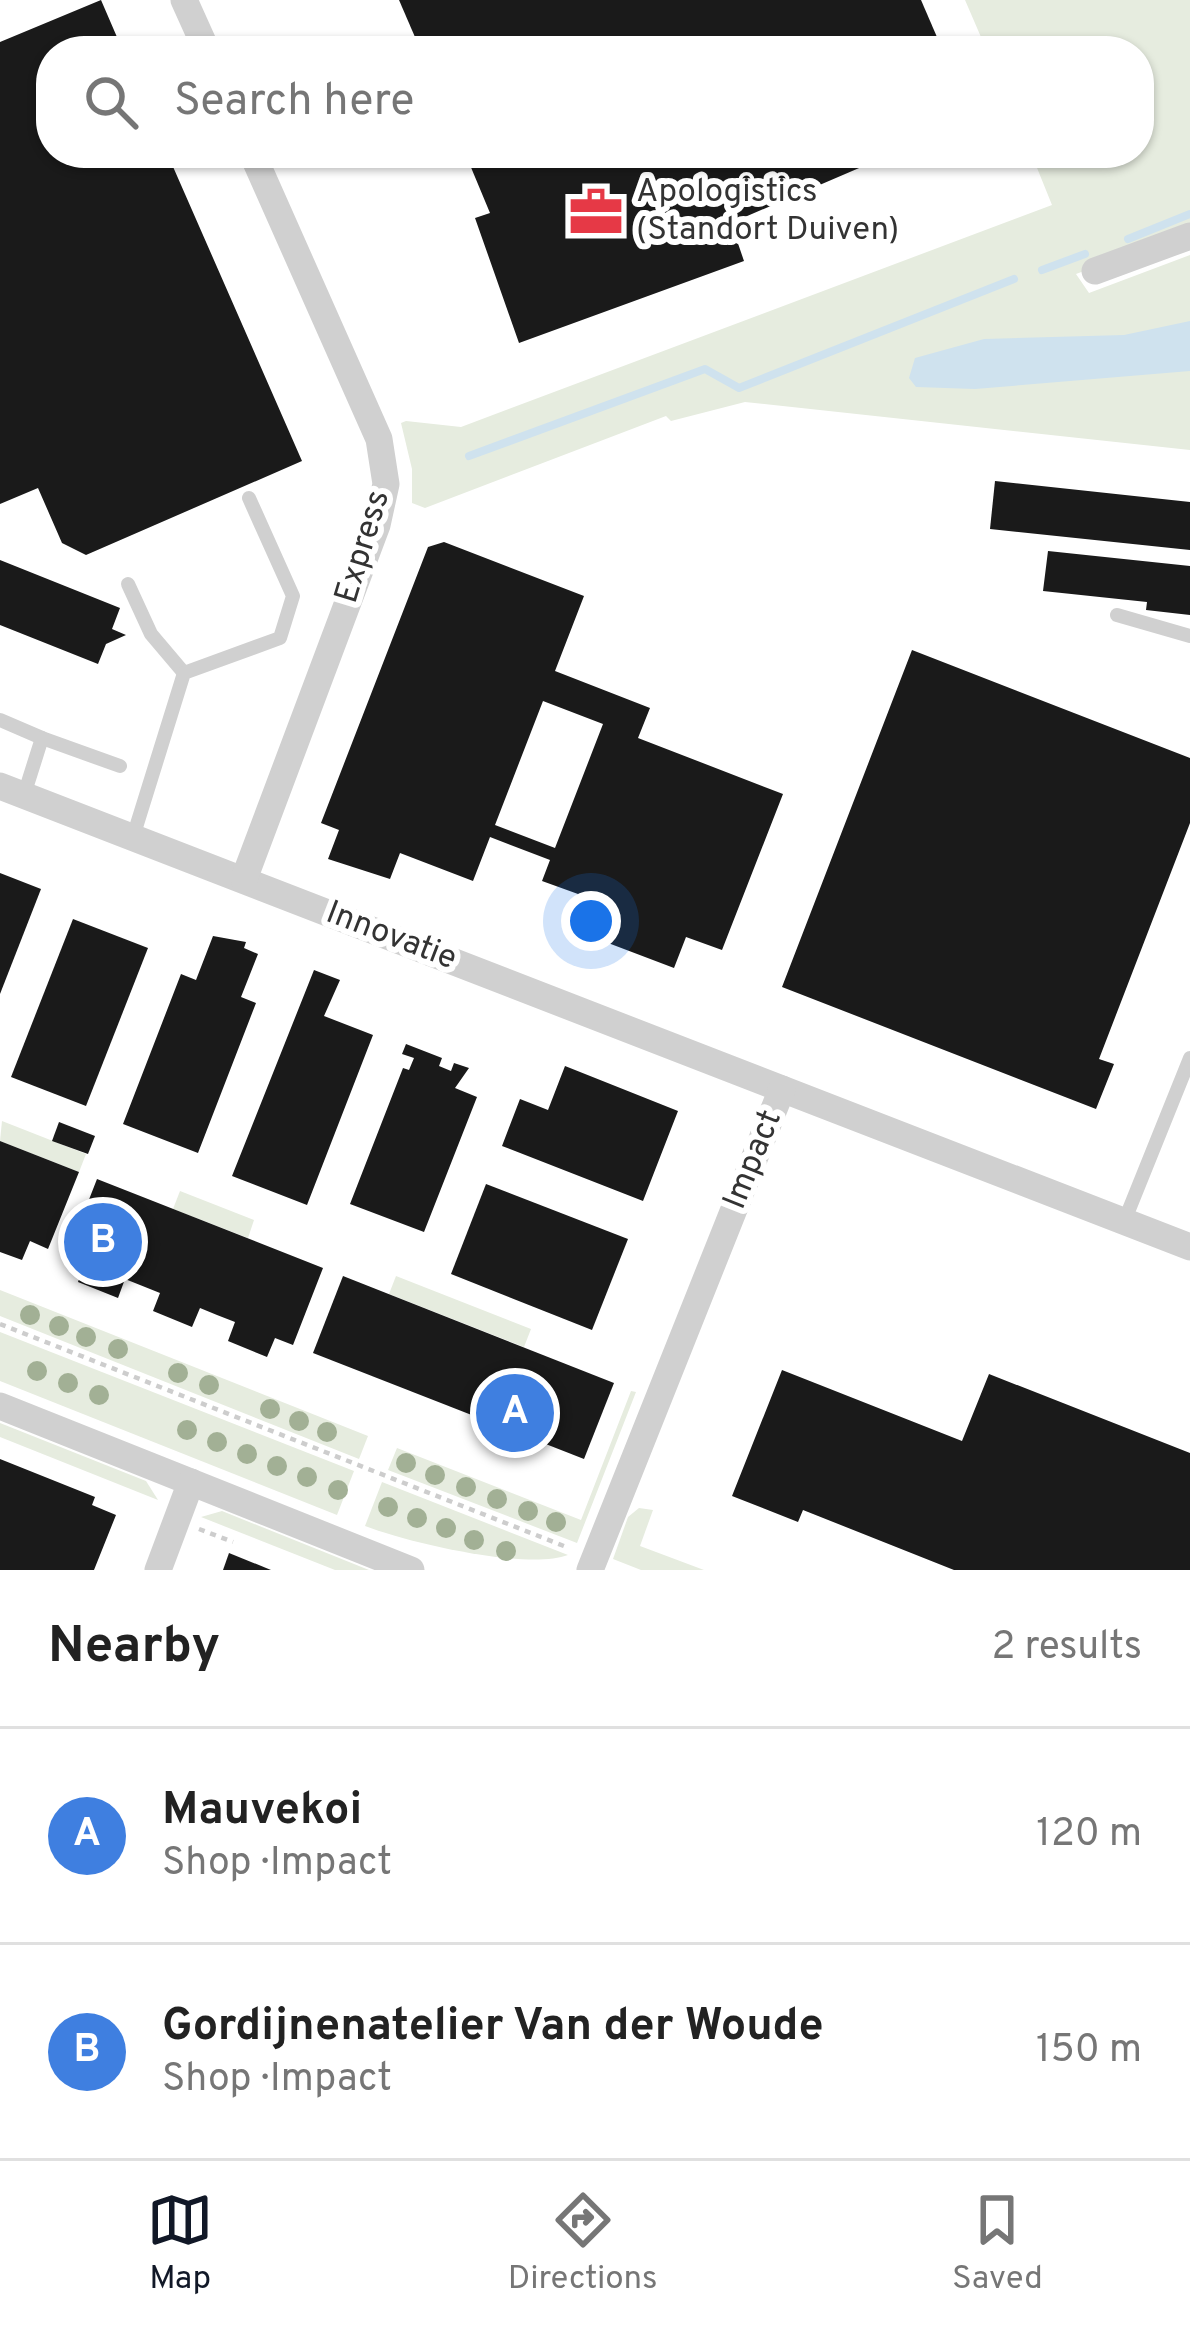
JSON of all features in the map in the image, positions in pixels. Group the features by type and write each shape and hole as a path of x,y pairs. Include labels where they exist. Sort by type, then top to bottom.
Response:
{"street":[{"path":"184,0 200,36"},
{"name":"Express","path":"244,879 377,525 386,484 379,439 259,168"},
{"path":"1095,271 1190,236"},
{"name":"Innovatie","path":"12,791 782,1089"},
{"name":"Impact","path":"593,1564 782,1089 1190,1247"},
{"path":"0,1406 411,1570"},
{"path":"158,1570 191,1482"}],"lane":[{"path":"184,674 280,638 292,596 249,498"},
{"path":"128,584 151,634 184,674"},
{"path":"1117,615 1190,636"},
{"path":"133,837 184,674"},
{"path":"0,720 119,766"},
{"path":"12,791 42,738"},
{"path":"1124,1222 1190,1058"}],"path":[{"path":"0,1324 593,1564"},
{"path":"176,1520 233,1542"}],"shaded area":[{"path":"965,0 1190,0 1190,232 1076,274 1089,293 1190,255 1190,450 745,402 671,421 666,416 425,508 412,503 412,469 401,423 461,427 1052,205 1037,168 1154,168 1154,36 981,36"},
{"path":"2,1121 86,1154 79,1172 0,1141"},
{"path":"180,1191 254,1220 248,1238 173,1209"},
{"path":"396,1276 531,1329 524,1347 389,1294"},
{"path":"0,1290 368,1436 359,1459 0,1316"},
{"path":"0,1332 354,1471 337,1515 0,1381"},
{"path":"631,1391 636,1392 577,1543 388,1470 397,1448 581,1520"},
{"path":"0,1423 146,1481 158,1500 0,1437"},
{"path":"382,1482 568,1555 499,1557 439,1547 365,1526"},
{"path":"639,1508 653,1510 640,1546 704,1570 641,1570 613,1559 628,1517"},
{"path":"222,1511 369,1570 335,1570 201,1517"}],"water":[{"path":"1190,321 1190,371 975,389 916,387 909,378 915,358 984,339 1124,335"}],"building":[{"path":"101,0 117,36 36,36 36,168 174,168 302,461 86,555 62,543 38,488 0,504 0,42"},
{"path":"399,0 921,0 937,36 415,36"},
{"path":"471,168 859,168 731,223 744,261 519,343 475,218 490,213"},
{"path":"995,481 1190,502 1190,550 990,529"},
{"path":"444,542 584,596 555,671 650,708 638,738 783,794 722,950 686,937 674,968 566,927 578,894 542,881 550,860 490,837 473,881 400,853 390,879 328,859 339,830 321,823 428,547","holes":["543,701 603,724 555,848 495,825"]},
{"path":"1048,551 1190,566 1190,615 1146,610 1147,602 1043,591"},
{"path":"0,560 120,608 112,629 126,635 106,644 98,664 0,625"},
{"path":"912,650 1190,758 1190,823 1099,1059 1114,1064 1096,1109 782,987"},
{"path":"0,873 41,889 0,994"},
{"path":"73,919 148,948 86,1106 11,1077"},
{"path":"213,936 246,942 244,948 258,954 241,997 256,1003 198,1153 123,1124 181,974 196,980"},
{"path":"314,970 340,980 324,1016 373,1035 307,1205 232,1176"},
{"path":"406,1044 442,1058 439,1066 451,1071 454,1063 469,1068 455,1088 477,1097 424,1232 350,1204 403,1068 409,1070 414,1058 402,1054"},
{"path":"565,1066 678,1111 643,1201 502,1146 520,1099 548,1110"},
{"path":"59,1122 95,1136 88,1154 52,1141"},
{"path":"0,1141 79,1172 48,1249 30,1241 22,1260 0,1252"},
{"path":"97,1179 323,1268 293,1345 275,1338 267,1357 228,1341 235,1322 200,1308 192,1327 153,1311 160,1293 125,1279 118,1298 78,1282 85,1263 67,1256"},
{"path":"486,1184 628,1239 592,1330 451,1274"},
{"path":"343,1276 614,1383 584,1459 313,1353"},
{"path":"782,1370 962,1441 989,1374 1190,1453 1190,1570 954,1570 803,1510 798,1522 732,1496"},
{"path":"0,1459 95,1497 92,1505 116,1515 94,1570 0,1570"},
{"path":"229,1553 271,1570 223,1570"}],"waterway":[{"path":"1128,239 1190,214"},
{"path":"1042,270 1085,254"},
{"path":"469,456 705,369 739,388 1014,279"}],"place":[{"name":"Apologistics (Standort Duiven)","path":"596,212"},
{"name":"Gordijnenatelier Van der Woude","path":"103,1242"},
{"name":"Mauvekoi","path":"515,1413"}]}
